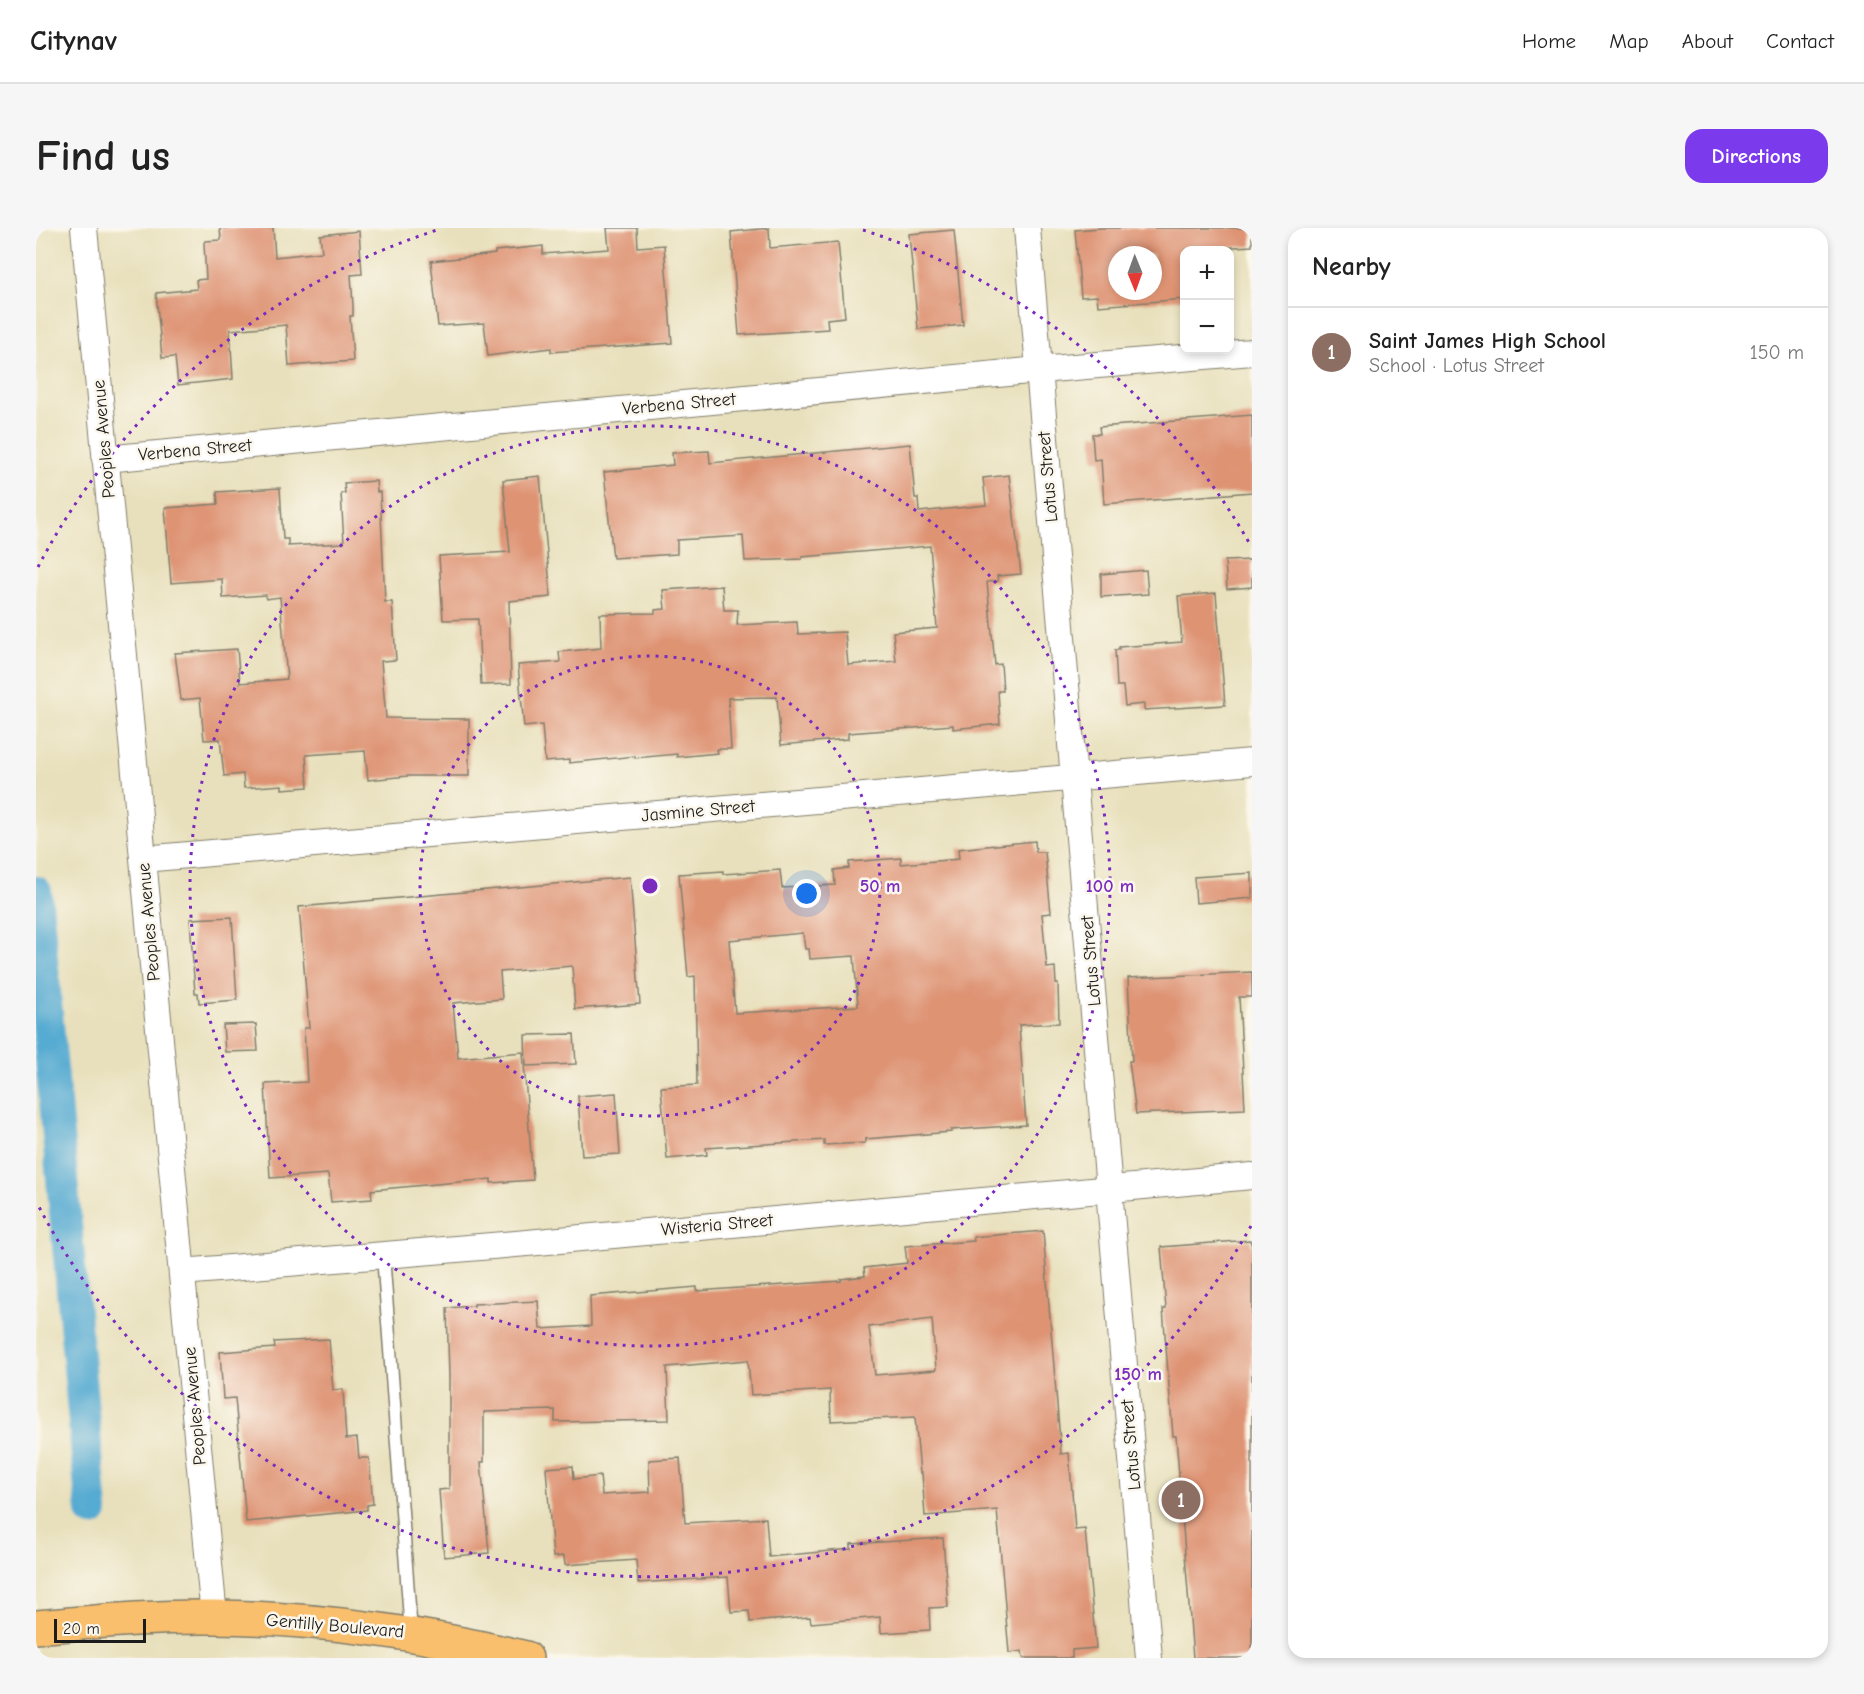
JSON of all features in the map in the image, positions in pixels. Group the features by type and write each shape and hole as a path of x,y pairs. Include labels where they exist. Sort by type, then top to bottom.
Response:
{"main road":[{"name":"Gentilly Boulevard","path":"36,1628 132,1619 214,1617 363,1626 411,1633 526,1658"}],"street":[{"name":"Peoples Avenue","path":"84,228 214,1617"},
{"name":"Lotus Street","path":"1027,228 1149,1658"},
{"name":"Verbena Street","path":"105,459 1039,370 1252,352"},
{"name":"Jasmine Street","path":"143,859 1252,762"},
{"name":"Wisteria Street","path":"182,1272 383,1256 1252,1176"}],"lane":[{"path":"383,1256 411,1633"}],"building":[{"path":"220,228 273,228 275,257 322,252 320,235 359,231 362,274 351,275 353,316 350,316 353,361 289,366 286,325 230,330 233,379 178,385 175,357 162,358 156,293 197,289 196,280 206,279 204,243 221,240"},
{"path":"607,228 637,228 638,247 664,245 672,343 551,352 551,348 488,356 484,323 438,326 431,261 543,246 543,254 609,249"},
{"path":"769,228 770,248 838,242 845,317 827,319 828,329 739,335 731,232"},
{"path":"1252,228 1252,246 1180,246 1180,299 1098,306 1097,296 1081,297 1075,230"},
{"path":"954,230 963,325 918,329 909,234"},
{"path":"1252,415 1252,492 1104,504 1101,459 1094,460 1092,434 1100,434 1099,427"},
{"path":"910,444 915,498 918,498 919,512 986,505 983,478 1009,475 1021,574 997,576 998,581 987,582 995,665 1001,664 1003,691 998,691 1000,724 953,729 953,725 848,733 848,739 781,745 777,697 728,698 731,749 717,749 718,753 677,757 677,754 569,763 569,760 545,762 542,725 524,727 518,665 560,662 559,652 601,648 600,614 655,613 655,610 665,609 663,590 722,586 724,610 738,610 737,625 797,622 798,634 845,632 848,665 896,661 893,632 937,628 930,546 802,557 802,559 745,561 743,536 677,540 677,554 613,558 604,472 673,465 672,453 709,451 710,463"},
{"path":"540,476 551,597 509,601 511,684 481,685 478,619 443,620 439,556 510,552 503,480"},
{"path":"376,481 377,492 380,492 385,602 392,602 396,660 381,661 386,718 469,719 469,776 408,776 368,780 365,751 306,755 308,787 282,789 282,785 244,788 243,774 224,776 220,739 204,740 200,698 181,700 175,653 237,649 240,683 287,679 280,597 266,599 266,595 223,598 222,579 171,583 165,508 218,504 217,492 280,488 283,539 288,539 288,546 344,543 341,493 345,493 344,483"},
{"path":"1252,560 1252,587 1227,589 1225,561"},
{"path":"1146,570 1148,594 1101,597 1101,574"},
{"path":"1216,593 1225,705 1144,710 1144,704 1125,706 1123,686 1117,686 1115,650 1119,650 1119,647 1182,642 1178,596"},
{"path":"1035,841 1036,852 1045,852 1051,913 1042,914 1047,968 1055,967 1056,984 1058,984 1059,1023 1019,1025 1026,1125 865,1139 865,1143 824,1145 824,1140 706,1148 707,1155 667,1159 661,1087 697,1085 695,976 688,977 679,874 780,870 782,888 835,885 834,870 849,868 849,862 901,858 901,864 959,859 958,849","holes":["803,933 805,949 809,949 810,959 854,956 858,1006 735,1013 729,940"]},
{"path":"1252,873 1252,898 1196,903 1194,877"},
{"path":"630,877 640,1004 575,1009 572,966 500,972 502,999 453,1003 458,1058 523,1052 533,1180 491,1183 491,1179 371,1190 372,1199 331,1202 328,1174 270,1178 265,1084 307,1082 304,1028 309,1028 299,907"},
{"path":"232,917 237,1000 199,1003 198,993 195,993 190,919"},
{"path":"1252,972 1252,997 1239,997 1245,1109 1136,1114 1129,1061 1132,1061 1128,978"},
{"path":"256,1024 258,1051 225,1052 223,1025"},
{"path":"574,1034 576,1064 526,1066 525,1035"},
{"path":"616,1093 620,1154 582,1156 578,1096"},
{"path":"1043,1231 1061,1454 1069,1453 1075,1530 1085,1529 1096,1648 1072,1650 1072,1658 1023,1658 1022,1651 1009,1653 997,1510 925,1516 915,1417 831,1421 830,1390 751,1395 748,1360 667,1367 669,1420 555,1422 555,1410 484,1412 484,1462 481,1462 489,1553 444,1557 439,1490 449,1489 447,1308 474,1306 474,1304 538,1301 540,1329 591,1326 590,1296 697,1287 697,1291 841,1281 841,1279 865,1276 864,1268 907,1263 905,1246 974,1241 973,1237","holes":["932,1319 936,1370 875,1375 869,1327"]},
{"path":"1250,1240 1252,1246 1252,1658 1193,1658 1176,1436 1173,1436 1163,1309 1166,1309 1161,1247"},
{"path":"329,1339 333,1390 343,1389 346,1439 357,1438 359,1458 369,1458 373,1504 367,1505 367,1510 246,1522 235,1398 223,1399 220,1352 275,1348 274,1342"},
{"path":"680,1458 685,1523 766,1518 769,1557 851,1549 851,1544 943,1538 948,1607 929,1608 930,1630 881,1633 880,1617 811,1623 810,1617 750,1622 749,1611 731,1612 728,1577 638,1583 636,1560 565,1565 564,1556 553,1557 546,1468 573,1466 574,1479 600,1476 602,1495 650,1492 649,1460"}],"waterway":[{"path":"36,892 92,1511"}],"place":[{"name":"Saint James High School","path":"1181,1500"}]}
